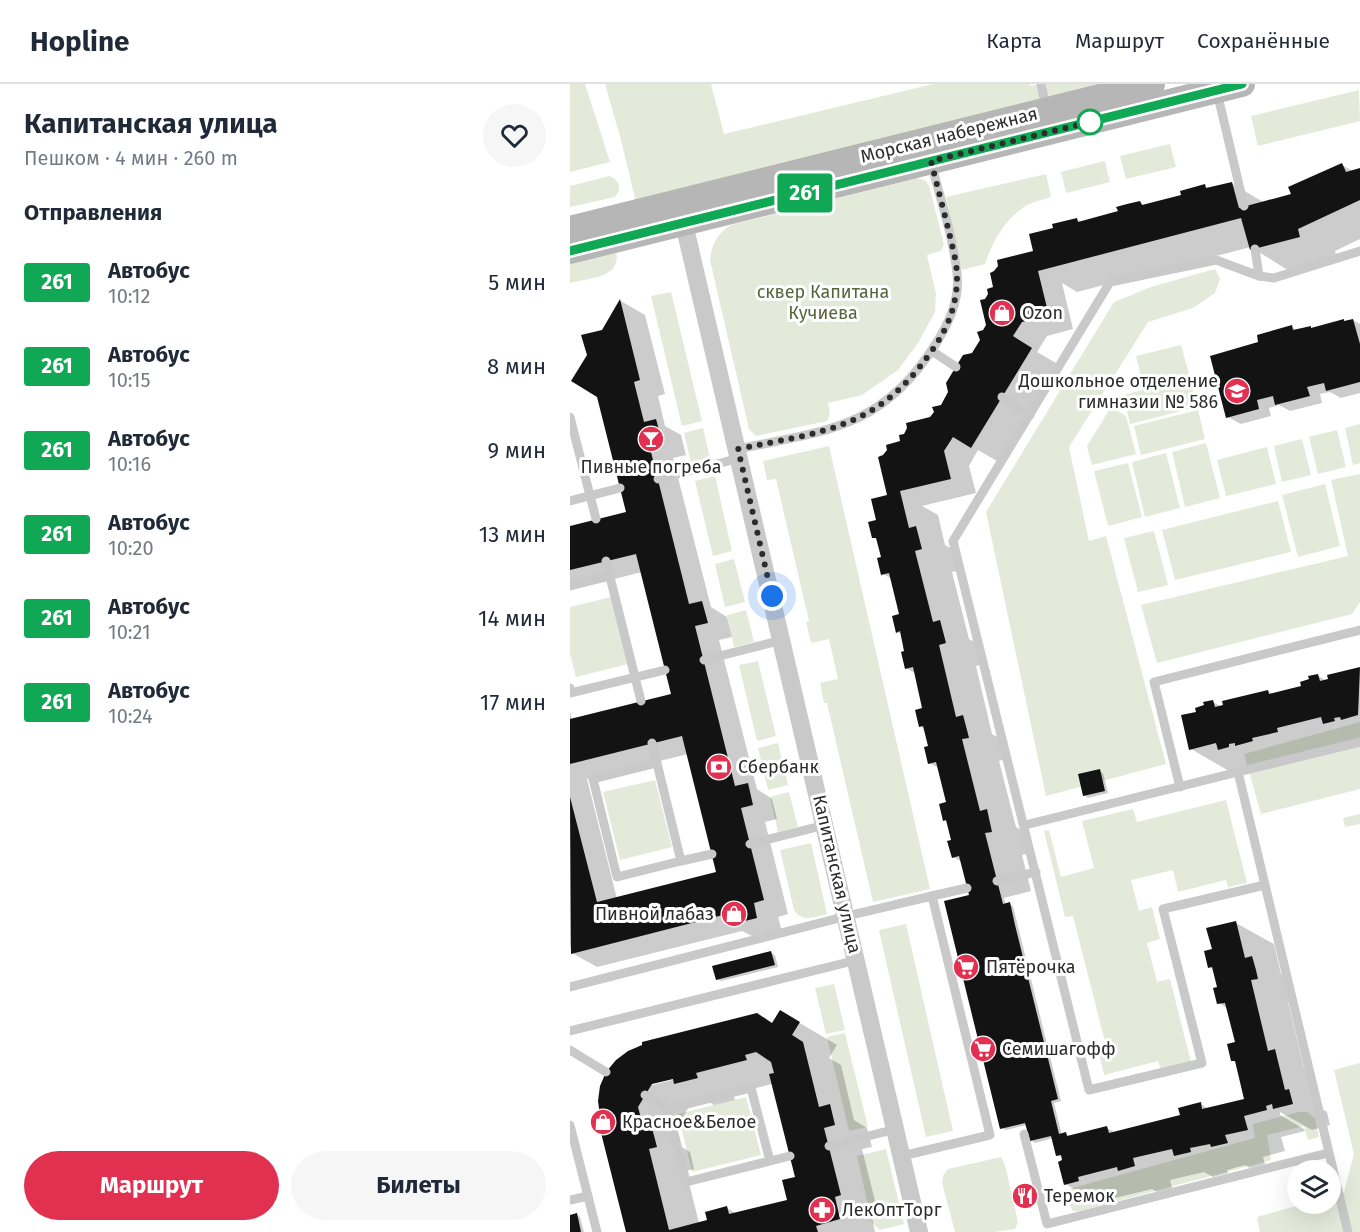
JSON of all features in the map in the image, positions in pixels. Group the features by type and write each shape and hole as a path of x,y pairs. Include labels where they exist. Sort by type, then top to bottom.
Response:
{"street":[{"name":"Морская набережная","path":"928,151 1047,110 1152,84"},
{"name":"Морская набережная","path":"570,229 681,212 928,151 1216,87 1242,84"},
{"name":"Морская набережная","path":"570,251 681,212"},
{"name":"Капитанская улица","path":"681,212 783,640 919,1232"}],"lane":[{"path":"1041,84 1047,110"},
{"path":"1216,87 1244,206"},
{"path":"658,479 849,423 874,411 901,390 932,351 947,326 956,302 957,274 928,151"},
{"path":"1255,249 1259,276"},
{"path":"1265,885 1163,909 1202,1063 1089,1089 953,541 1110,282 1216,260 1259,276 1274,278 1360,251"},
{"path":"932,351 956,367"},
{"path":"1002,397 1030,415"},
{"path":"570,417 596,519"},
{"path":"570,501 620,488"},
{"path":"606,561 641,701"},
{"path":"570,586 610,576"},
{"path":"1180,787 1154,682 1359,629"},
{"path":"704,660 783,640"},
{"path":"570,688 571,693 665,670"},
{"path":"1024,825 1360,742"},
{"path":"652,743 681,861"},
{"path":"657,763 593,779 617,877 711,854"},
{"path":"1238,772 1348,1232"},
{"path":"750,844 825,825"},
{"path":"997,881 1036,872"},
{"path":"570,987 847,916 967,888"},
{"path":"902,1156 990,1135 932,896"},
{"path":"570,1030 857,960"},
{"path":"570,1050 606,1072"},
{"path":"668,1109 751,1088 770,1161"},
{"path":"645,1095 668,1109 686,1182 790,1156"},
{"path":"570,1125 597,1232"},
{"path":"829,1146 896,1129"},
{"path":"1024,1134 1047,1224 1328,1153"},
{"path":"570,1200 588,1196"}],"green space":[{"path":"570,84 585,84 610,162 570,172"},
{"path":"605,84 711,84 724,134 933,84 1030,84 1031,86 1039,84 1115,84 636,202"},
{"path":"1359,90 1360,121 1258,146 1251,116"},
{"path":"1170,144 1176,167 1126,179 1120,156"},
{"path":"1105,161 1110,182 1066,193 1061,172"},
{"path":"1046,174 1051,197 1033,202 1017,212 995,240 985,264 962,270 946,197"},
{"path":"610,176 619,185 619,191 615,197 570,207 570,186"},
{"name":"сквер Капитана Кучиева","path":"917,178 926,181 929,186 944,244 941,251 927,255 936,294 935,312 918,343 898,370 862,395 828,403 830,414 827,421 756,436 749,429 710,260 716,240 731,225"},
{"path":"616,249 617,259 610,271 596,278 570,283 570,260"},
{"path":"1215,269 1220,279 1215,293 1193,308 1148,322 1069,447 1089,541 1106,536 1166,764 1046,796 986,512 1114,302 1151,287"},
{"path":"671,292 702,421 682,426 651,296"},
{"path":"1181,345 1189,374 1143,385 1136,356"},
{"path":"1190,378 1197,407 1130,424 1123,395"},
{"path":"1111,407 1126,416 1136,454 1092,465 1087,446"},
{"path":"1198,410 1205,439 1141,455 1134,426"},
{"path":"1360,424 1360,463 1353,465 1345,428"},
{"path":"703,428 710,458 691,463 684,433"},
{"path":"1337,430 1346,467 1318,474 1309,437"},
{"path":"1302,439 1311,475 1282,482 1274,446"},
{"path":"1206,443 1220,498 1185,507 1172,452"},
{"path":"829,446 930,889 873,902 827,703 824,703 820,683 838,679 829,639 811,643 806,622 809,621 776,479 767,480 763,461"},
{"path":"1267,447 1276,484 1226,496 1217,460"},
{"path":"1166,453 1180,508 1145,517 1132,462"},
{"path":"1128,463 1142,517 1108,526 1094,471"},
{"path":"1360,474 1360,602 1352,614 1157,663 1141,605 1348,556 1331,480"},
{"path":"715,476 732,551 713,556 695,481"},
{"path":"1325,484 1340,546 1298,557 1282,495"},
{"path":"1278,501 1291,552 1175,580 1162,530"},
{"path":"1154,531 1168,585 1138,592 1124,538"},
{"path":"734,559 745,602 725,607 715,564"},
{"path":"611,597 628,664 576,677 570,654 570,607"},
{"path":"746,610 754,642 734,647 727,615"},
{"path":"758,661 776,736 757,741 739,665"},
{"path":"1360,722 1360,789 1261,814 1244,754"},
{"path":"778,743 788,785 768,790 758,748"},
{"path":"655,780 672,847 620,860 603,792"},
{"path":"789,792 798,827 778,832 770,797"},
{"path":"1226,800 1247,883 1228,887 1226,880 1178,892 1173,870 1131,880 1139,911 1152,907 1160,939 1147,943 1157,982 1170,979 1191,1062 1161,1070 1158,1061 1104,1075 1097,1045 1105,1042 1073,916 1065,917 1044,831 1049,830 1061,877 1094,868 1082,821 1133,809 1137,822"},
{"path":"1360,814 1360,824 1345,827 1343,818"},
{"path":"811,843 827,914 805,918 794,910 780,850"},
{"path":"906,924 953,1131 926,1137 879,930"},
{"path":"834,984 845,1030 826,1034 815,988"},
{"path":"845,1033 868,1127 849,1131 827,1037"},
{"path":"1360,1063 1360,1232 1260,1232 1257,1217 1287,1209 1287,1214 1341,1214 1341,1193 1344,1192 1354,1154 1334,1070"},
{"path":"746,1097 761,1155 692,1172 678,1114"},
{"path":"1307,1112 1315,1118 1319,1137 1308,1140 1304,1126 1267,1135 1271,1160 1080,1211 1073,1211 1065,1196 1065,1190 1255,1138 1253,1124"},
{"path":"886,1149 904,1224 880,1230 872,1223 857,1156"},
{"path":"1001,1157 1005,1165 1018,1222 1015,1229 994,1232 955,1232 942,1183 943,1176 948,1169"}],"building":[{"path":"1342,163 1346,172 1360,168 1360,200 1298,229 1300,237 1250,250 1241,218 1038,271 1049,316 1022,322 1013,336 1032,348 971,448 953,437 944,451 951,479 900,491 909,528 916,526 922,549 915,551 933,622 940,620 946,643 939,645 956,717 963,715 969,738 962,739 980,811 987,809 992,832 985,833 1003,904 1010,902 1058,1099 1051,1101 1059,1134 1066,1132 1067,1136 1107,1126 1109,1133 1180,1115 1178,1108 1193,1104 1201,1102 1202,1109 1244,1099 1235,1061 1231,1061 1227,1044 1235,1042 1225,1003 1217,1004 1213,988 1217,987 1212,967 1208,968 1204,951 1212,949 1206,928 1236,921 1245,958 1252,956 1256,970 1258,979 1251,980 1268,1051 1275,1049 1285,1090 1289,1089 1293,1104 1273,1109 1272,1104 1266,1106 1267,1110 1244,1116 1248,1130 1225,1135 1228,1143 1190,1148 1191,1152 1174,1156 1172,1149 1133,1158 1135,1166 1118,1171 1117,1167 1078,1177 1079,1181 1064,1185 1058,1162 1062,1160 1061,1155 1056,1156 1051,1136 1030,1141 1025,1123 1000,1129 944,901 969,895 959,856 952,858 947,841 951,840 939,804 946,802 936,762 928,764 924,747 928,746 923,726 919,727 915,710 922,708 913,667 905,669 900,631 896,633 892,616 899,614 889,573 881,575 877,558 881,557 876,538 872,538 868,522 876,520 871,499 887,495 878,457 887,450 886,445 900,441 899,435 904,434 907,428 906,423 930,417 934,412 932,407 941,405 948,392 946,383 963,355 972,353 980,340 977,332 983,330 986,325 980,300 985,299 988,294 987,289 993,287 990,273 998,266 997,260 1033,251 1029,234 1053,228 1052,224 1077,218 1078,222 1118,211 1116,207 1127,204 1140,201 1142,205 1181,195 1180,191 1205,184 1206,188 1232,182 1239,208 1291,194 1288,187"},
{"path":"620,299 640,380 634,382 644,422 656,419 662,441 649,444 689,604 702,601 708,623 695,626 735,786 748,783 753,805 741,808 764,900 754,903 757,918 729,925 727,914 571,954 570,797 597,902 716,872 682,736 570,764 570,719 671,694 636,554 570,570 570,526 626,512 597,397 571,381 587,355 581,335 602,330"},
{"path":"1344,319 1344,321 1353,319 1360,344 1360,382 1326,391 1324,383 1307,387 1310,396 1275,405 1273,396 1257,400 1259,409 1226,418 1210,356 1258,342 1257,335 1292,325 1293,330 1311,326 1311,328"},
{"path":"1360,667 1358,715 1341,720 1340,717 1334,718 1335,721 1323,724 1321,717 1277,728 1278,732 1252,738 1253,741 1235,746 1235,743 1229,744 1229,747 1218,750 1216,743 1189,750 1181,715 1196,712 1195,708 1204,705 1203,702 1213,700 1215,707 1223,705 1222,701 1268,690 1269,694 1301,686 1300,682 1309,679 1308,676 1318,674 1320,681 1328,679 1327,675"},
{"path":"1100,769 1105,791 1083,796 1078,774"},
{"path":"771,951 775,965 716,980 712,966"},
{"path":"780,1010 800,1022 792,1035 803,1042 819,1107 830,1104 835,1125 824,1128 841,1195 835,1197 840,1219 816,1226 818,1232 626,1232 597,1117 600,1116 598,1101 600,1086 606,1072 616,1060 642,1045 642,1042 757,1013 772,1023","holes":["756,1052 771,1062 774,1073 769,1074 795,1177 782,1180 787,1200 729,1214 727,1206 705,1212 707,1220 669,1230 649,1149 657,1147 652,1128 644,1130 638,1107 652,1084 673,1079 674,1084 698,1078 696,1073 747,1060 745,1055"]},
{"path":"577,1213 581,1232 570,1232 570,1215"}],"bus line":[{"name":"261","path":"570,251 1242,84"}],"place":[{"name":"Ozon","path":"1002,313"},
{"name":"Дошкольное отделение гимназии № 586","path":"1237,391"},
{"name":"Пивные погреба","path":"651,439"},
{"name":"Сбербанк","path":"719,767"},
{"name":"Пивной лабаз","path":"734,914"},
{"name":"Пятёрочка","path":"966,967"},
{"name":"Семишагофф","path":"983,1049"},
{"name":"Красное&Белое","path":"603,1122"},
{"name":"Теремок","path":"1025,1196"},
{"name":"ЛекОптТорг","path":"822,1210"}],"route":[{"path":"772,596 738,449 823,432 874,411 901,390 932,351 947,326 956,302 957,274 931,161 1090,122"}]}
